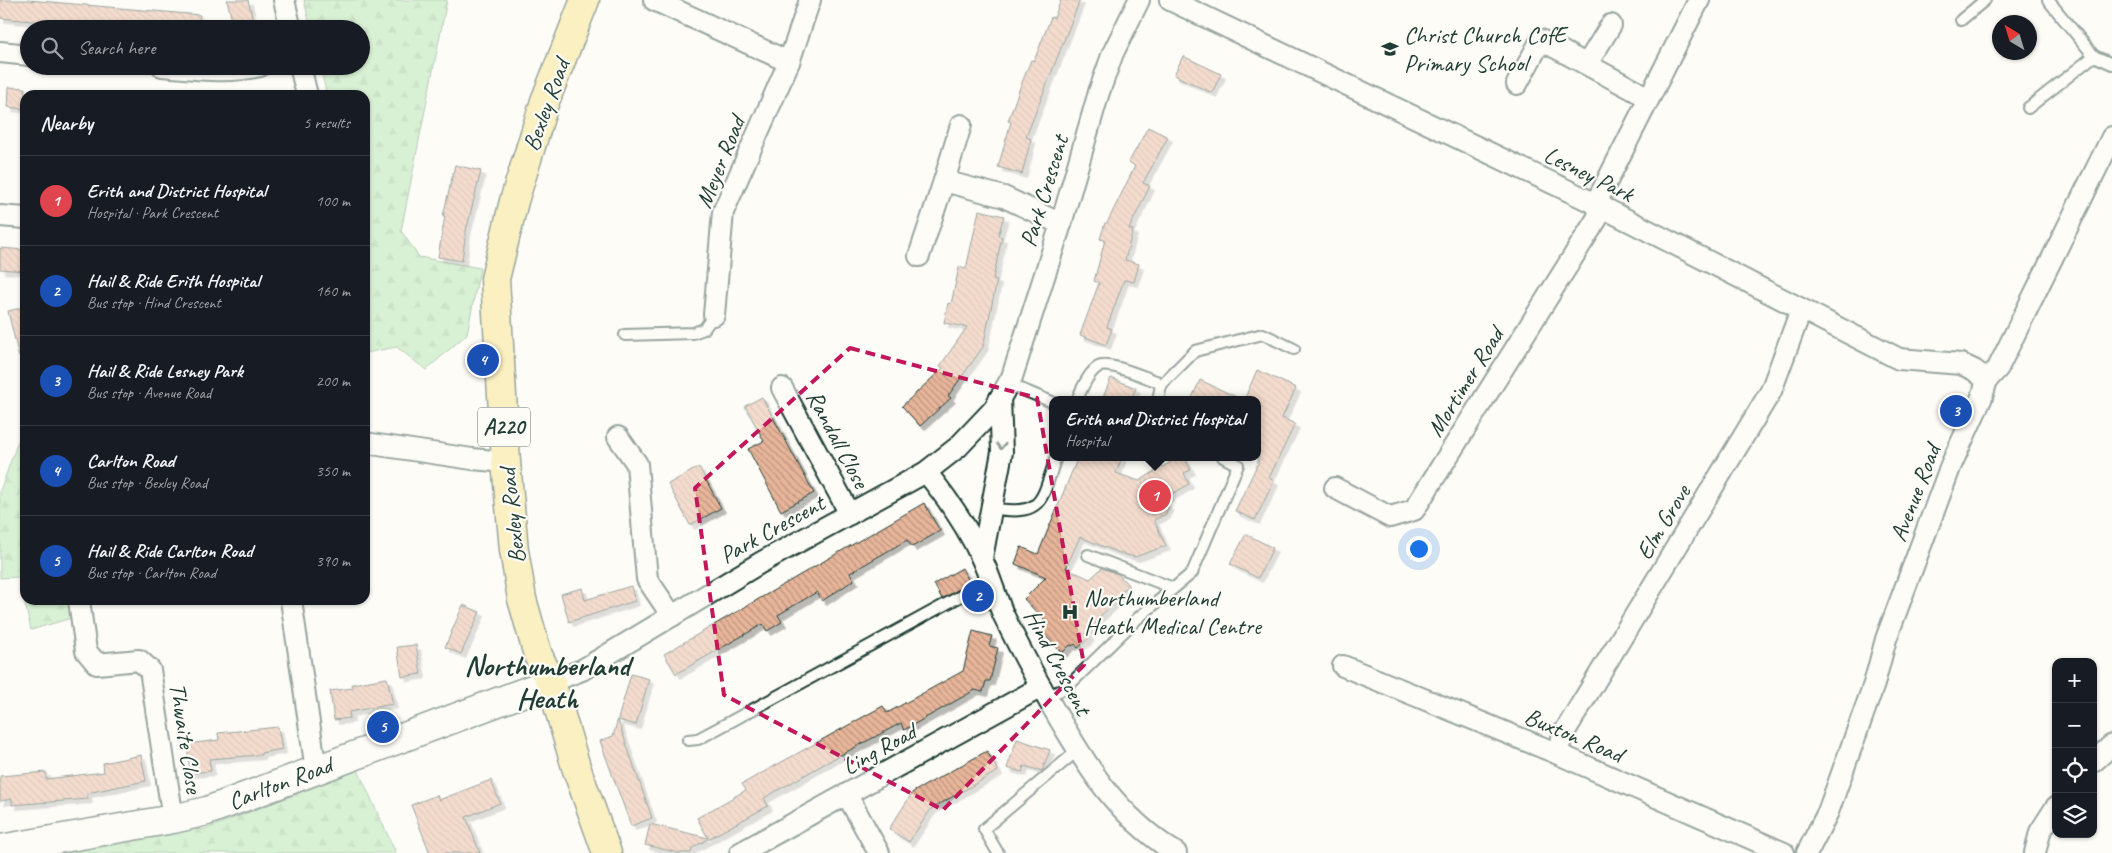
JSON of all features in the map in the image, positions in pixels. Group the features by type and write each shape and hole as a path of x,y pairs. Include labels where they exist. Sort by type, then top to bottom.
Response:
{"main road":[{"name":"Bexley Road","path":"585,0 545,100 514,200 495,279 506,462 514,550 522,599 538,655 551,682 576,767 607,853"}],"street":[{"path":"284,0 289,20"},
{"path":"654,0 789,62"},
{"name":"Meyer Road","path":"714,315 723,212 789,62 810,0"},
{"name":"Park Crescent","path":"551,682 582,670 760,563 926,472 958,447 980,426 994,409 1005,391 1061,224 1099,92 1113,53 1139,0"},
{"name":"Lesney Park","path":"1170,0 1598,205 1898,359 1961,364 1974,370 1987,380"},
{"name":"Mortimer Road","path":"1335,488 1390,517 1414,510 1598,217 1600,195 1699,0"},
{"path":"1587,64 1611,25"},
{"path":"1516,84 1541,40 1649,98"},
{"path":"0,52 20,54"},
{"path":"302,75 306,90"},
{"path":"919,256 962,125"},
{"name":"Avenue Road","path":"1807,853 1828,812 1874,684 1886,640 1951,465 1987,380 1998,368 2112,137"},
{"path":"944,180 1004,197 1061,224"},
{"path":"0,216 20,218"},
{"name":"Elm Grove","path":"1556,753 1565,731 1771,391 1802,310"},
{"name":"Randall Close","path":"782,388 850,514"},
{"name":"Park Crescent","path":"982,558 1002,452 1005,391"},
{"path":"618,436 637,464 647,579 672,616"},
{"path":"370,444 472,459 506,462"},
{"name":"Hind Crescent","path":"926,472 964,523 982,558 1003,613 1044,692 1095,778 1124,812 1156,841 1176,853"},
{"name":"Thwaite Close","path":"80,605 86,651 97,664 139,660 150,670 173,819"},
{"path":"292,605 316,770"},
{"name":"Buxton Road","path":"1343,666 1556,753 1784,853"},
{"name":"Carlton Road","path":"0,850 173,819 207,811 551,682"},
{"name":"Ling Road","path":"740,853 1044,692"},
{"path":"2097,759 2112,746"},
{"path":"847,795 879,853"},
{"path":"2035,853 2040,832 2052,813"}],"lane":[{"path":"1961,20 1985,0"},
{"path":"2048,0 2094,56 2112,64"},
{"path":"2028,108 2094,56"},
{"path":"625,335 693,333 704,330 714,315"},
{"path":"1159,396 1161,385 1195,351 1263,334 1294,349"},
{"path":"1079,396 1090,377 1098,367 1104,365 1113,366 1156,381 1161,385"},
{"path":"1005,391 1049,401"},
{"path":"991,508 1024,511 1036,505 1042,497 1055,461"},
{"path":"1044,692 1067,687 1138,618 1192,573 1238,465 1230,461"},
{"path":"1088,555 1173,588"},
{"path":"688,740 698,738 728,723 990,580"},
{"path":"998,853 984,829 1078,750"}],"highlighted area":[{"path":"850,348 1037,398 1084,665 943,810 724,695 695,488"}],"green space":[{"path":"304,0 447,0 401,231 419,257 480,268 467,334 426,370 397,347 370,352 370,90 326,90 322,75 370,75 370,20 309,20"},
{"path":"20,436 20,581 19,577 0,578 0,491"},
{"path":"25,605 76,605 78,616 31,630"},
{"path":"358,770 396,853 61,853 54,837 206,829"}],"building":[{"path":"0,0 28,0 200,15 200,20 21,20 0,18"},
{"path":"227,0 248,0 253,20 232,20"},
{"path":"1061,0 1080,0 1026,137 1031,139 1022,174 998,167 1011,122 1008,121 1019,90 1031,60 1034,61 1051,17 1054,18"},
{"path":"1183,56 1221,74 1212,93 1174,75"},
{"path":"9,87 25,88 25,90 20,90 20,108 8,107"},
{"path":"1148,127 1168,137 1143,183 1150,186 1129,229 1133,230 1125,260 1139,264 1134,282 1124,280 1107,327 1112,329 1106,345 1080,335 1099,283 1094,281 1105,240 1100,239 1105,223 1107,223 1135,166 1129,162"},
{"path":"455,165 481,171 466,231 462,261 438,257 445,216 443,216"},
{"path":"979,210 1004,216 998,236 1002,237 993,279 997,280 983,347 948,396 951,398 920,426 902,406 943,368 940,366 967,327 944,323 948,303 951,304 959,267 966,269"},
{"path":"0,248 20,250 20,271 0,269"},
{"path":"20,308 20,357 19,357 8,311"},
{"path":"1257,370 1296,388 1282,418 1295,424 1269,478 1274,481 1255,520 1235,511 1258,461 1261,461 1261,396 1246,396"},
{"path":"1111,378 1136,388 1133,396 1104,396"},
{"path":"1200,380 1234,396 1193,396"},
{"path":"762,397 814,493 781,511 748,449 764,441 745,406"},
{"path":"1076,461 1120,461 1116,473 1139,481 1172,461 1186,461 1191,470 1184,473 1189,484 1164,499 1168,507 1166,514 1154,520 1166,546 1135,557 1119,553 1080,537 1066,568 1090,579 1102,568 1118,574 1128,585 1120,594 1122,596 1086,632 1090,637 1078,648 1075,644 1070,645 1062,653 1038,628 1045,621 1024,599 1046,577 1015,564 1021,547 1038,554"},
{"path":"699,467 721,508 690,525 668,484"},
{"path":"924,503 940,531 912,547 907,540 850,573 854,580 822,601 817,592 778,615 782,622 767,631 763,624 676,674 664,654"},
{"path":"1246,534 1273,548 1258,578 1230,564"},
{"path":"962,568 970,583 942,599 934,584"},
{"path":"631,586 635,601 569,622 561,594 582,588 585,600"},
{"path":"463,605 480,612 461,654 445,647"},
{"path":"973,631 992,636 989,646 998,648 990,681 986,681 983,692 975,690 904,730 901,723 835,758 764,798 768,806 692,848 691,853 679,853 645,845 650,824 708,838 697,818 746,790 742,784 883,706 887,713 963,671"},
{"path":"416,645 421,674 402,677 397,647"},
{"path":"631,674 649,679 636,725 618,720 652,818 631,826 600,741 613,736"},
{"path":"387,678 393,704 349,712 350,718 334,720 330,691 353,688 352,684"},
{"path":"278,727 282,749 261,753 261,755 209,759 211,771 190,773 187,744 219,740 218,733"},
{"path":"1017,739 1050,750 1042,771 1024,766 1022,772 1007,768"},
{"path":"987,751 998,771 931,809 909,842 889,829 913,792"},
{"path":"141,755 146,781 87,793 88,799 12,805 12,799 0,801 0,776 46,772 46,779 104,772 103,763"},
{"path":"491,780 500,803 466,817 480,853 430,853 411,805 437,795 439,800"}],"place":[{"name":"Christ Church CofE Primary School","path":"1390,49"},
{"name":"Carlton Road","path":"483,360"},
{"name":"Hail & Ride Lesney Park","path":"1956,411"},
{"name":"Erith and District Hospital","path":"1155,496"},
{"name":"Hail & Ride Erith Hospital","path":"978,596"},
{"name":"Northumberland Heath Medical Centre","path":"1070,612"},
{"name":"Hail & Ride Carlton Road","path":"383,727"}],"district":[{"name":"Northumberland Heath","path":"547,682"}]}
